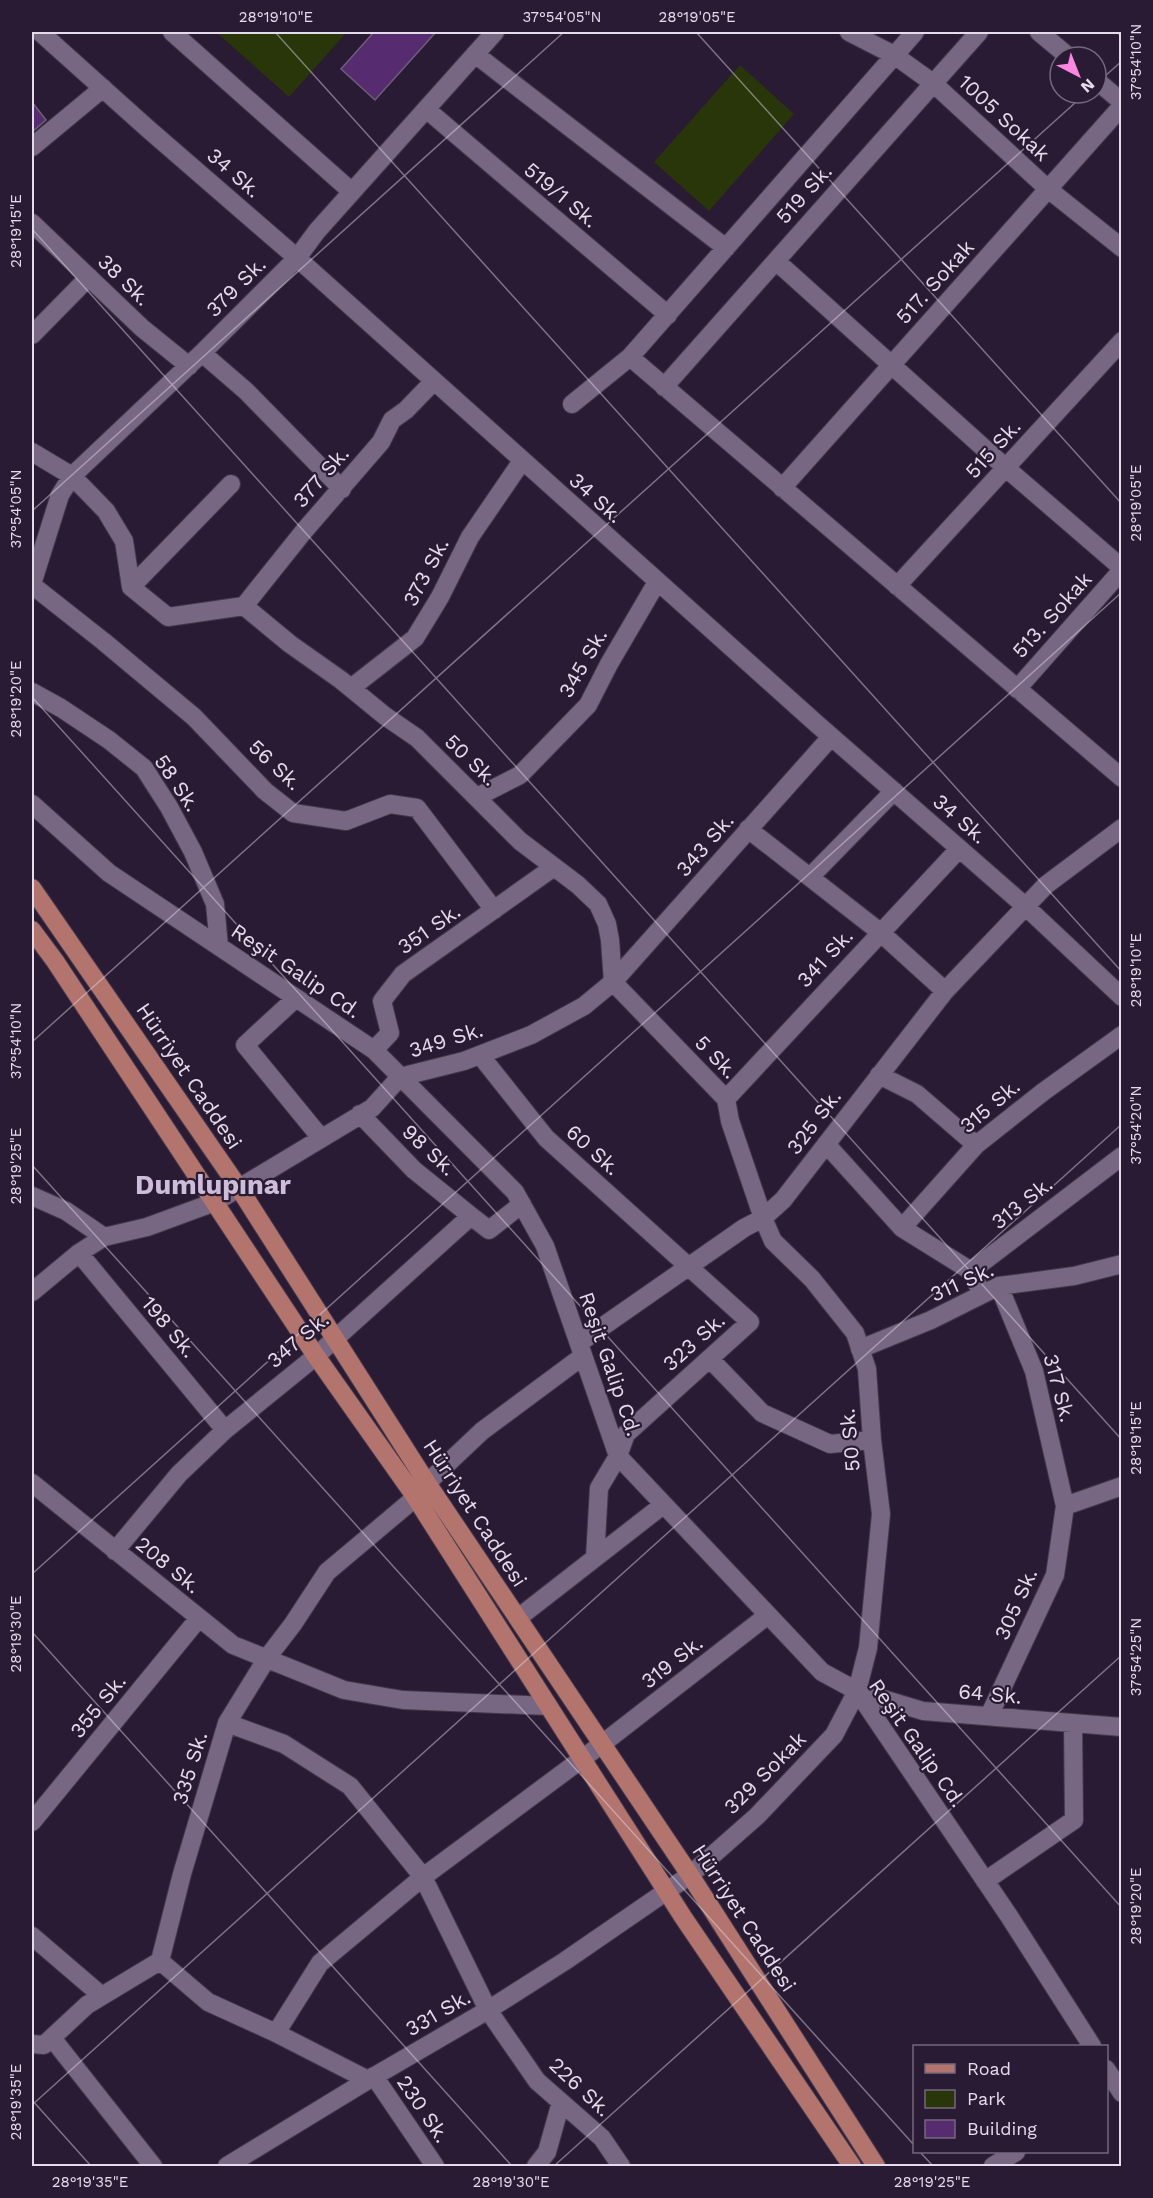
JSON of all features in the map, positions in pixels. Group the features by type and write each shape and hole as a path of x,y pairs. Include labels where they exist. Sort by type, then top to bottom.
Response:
{"main road":[{"name":"Hürriyet Caddesi","path":"32,888 239,1188 427,1483 690,1875 876,2166"},
{"name":"Hürriyet Caddesi","path":"32,930 55,961 316,1356 416,1498 666,1890 852,2166"}],"street":[{"name":"34 Sk.","path":"40,32 297,258 831,737 1025,906 1122,997"},
{"path":"172,32 352,192"},
{"name":"379 Sk.","path":"32,584 60,495 72,476 195,360 297,258 317,231 495,32"},
{"name":"1005 Sokak","path":"849,32 894,55 933,83 1048,189 1122,248"},
{"name":"519 Sk.","path":"572,404 630,357 915,32"},
{"name":"519 Sk.","path":"664,387 979,32"},
{"path":"1039,32 1055,45"},
{"path":"475,54 726,248"},
{"path":"32,147 102,88"},
{"path":"1108,91 1122,104"},
{"name":"517. Sokak","path":"782,488 1122,104"},
{"name":"519/1 Sk.","path":"426,109 668,315"},
{"name":"38 Sk.","path":"32,223 142,328 246,391 342,489"},
{"path":"776,261 1122,569"},
{"path":"32,335 89,277"},
{"name":"515 Sk.","path":"897,586 1122,342"},
{"path":"630,357 1122,778"},
{"name":"377 Sk.","path":"244,606 304,531 381,442 392,420 406,410 434,381"},
{"path":"32,452 72,476 106,511 124,541 131,587 168,617 244,606"},
{"name":"373 Sk.","path":"351,688 415,638 440,597 470,537 522,460"},
{"path":"131,587 231,484"},
{"name":"513. Sokak","path":"1017,688 1122,569"},
{"name":"345 Sk.","path":"477,797 520,775 588,705 657,582"},
{"name":"56 Sk.","path":"32,584 194,717 265,791 293,813 346,821 390,804 417,808 494,910"},
{"name":"50 Sk.","path":"244,606 290,644 417,738 520,841 598,904 607,924 613,982"},
{"name":"58 Sk.","path":"32,692 110,740 144,768 170,807 193,852 215,904 219,946"},
{"name":"343 Sk.","path":"613,982 831,737"},
{"path":"810,877 894,791"},
{"name":"Reşit Galip Cd.","path":"32,804 109,873 374,1050 515,1192 545,1246 618,1456 822,1672 857,1691 985,1881 1091,2045"},
{"name":"325 Sk.","path":"416,1498 427,1483 482,1431 581,1349 689,1267 744,1228 763,1218 783,1200 945,991 1046,885 1122,828"},
{"path":"748,829 880,932 945,991"},
{"name":"341 Sk.","path":"726,1099 959,849"},
{"name":"351 Sk.","path":"374,1050 390,1033 382,1001 403,974 554,867"},
{"name":"349 Sk.","path":"32,1292 79,1253 104,1237 147,1227 215,1202 239,1188 372,1108 400,1077 464,1061 531,1035 584,1006 613,982"},
{"name":"5 Sk.","path":"613,982 726,1099 730,1121 763,1218"},
{"path":"296,998 245,1045 321,1138"},
{"name":"315 Sk.","path":"902,1228 976,1145 1043,1092 1122,1035"},
{"name":"60 Sk.","path":"480,1055 546,1138 689,1267"},
{"path":"879,1075 917,1094 976,1145"},
{"name":"98 Sk.","path":"360,1114 414,1170 471,1216"},
{"path":"826,1144 902,1228 971,1271 982,1294"},
{"name":"313 Sk.","path":"971,1271 1122,1156"},
{"path":"32,1196 66,1211 104,1237"},
{"path":"471,1216 489,1230 522,1204"},
{"name":"347 Sk.","path":"115,1551 179,1474 225,1430 316,1356 471,1216"},
{"name":"50 Sk.","path":"763,1218 773,1241 812,1279 855,1333 867,1369 872,1440 881,1514 868,1648 857,1691"},
{"name":"198 Sk.","path":"79,1253 225,1430"},
{"name":"311 Sk.","path":"860,1349 931,1320 999,1286 1074,1276 1122,1264"},
{"name":"323 Sk.","path":"595,1558 598,1488 618,1456 626,1434 750,1322 689,1267"},
{"name":"317 Sk.","path":"999,1286 1035,1371 1065,1506"},
{"path":"710,1359 762,1413 830,1444 872,1440"},
{"name":"208 Sk.","path":"32,1483 233,1645 344,1690 403,1700 548,1706"},
{"path":"1065,1506 1122,1486"},
{"name":"335 Sk.","path":"160,1961 182,1874 227,1723 267,1658 293,1624 327,1572 416,1498"},
{"path":"518,1618 663,1504"},
{"name":"305 Sk.","path":"989,1716 1055,1575 1065,1506"},
{"name":"319 Sk.","path":"276,2033 320,1963 423,1877 603,1744 768,1615"},
{"name":"355 Sk.","path":"32,1822 199,1618"},
{"name":"64 Sk.","path":"857,1691 923,1711 1122,1727"},
{"name":"329 Sokak","path":"666,1890 690,1875 757,1816 834,1736 857,1691"},
{"name":"226 Sk.","path":"227,1723 284,1744 350,1786 423,1877 488,2010 537,2081 602,2138 621,2166"},
{"path":"985,1881 1074,1820 1073,1723"},
{"name":"331 Sk.","path":"227,2166 488,2010 565,1961 666,1890"},
{"path":"32,1936 102,1996"},
{"path":"32,2044 44,2045 87,2005 160,1961 208,2002 371,2078"},
{"path":"51,2038 153,2166"},
{"path":"1108,2072 1115,2090"},
{"name":"230 Sk.","path":"371,2078 435,2166"},
{"path":"536,2166 547,2152 561,2102"},
{"path":"993,2166 1013,2153"}],"green space":[{"path":"216,32 347,32 289,97"},
{"path":"740,65 794,114 709,211 654,162"}],"building":[{"path":"374,32 436,32 375,100 341,69"},
{"path":"32,102 46,120 32,132"}],"district":[{"name":"Dumlupınar","path":"213,1185"}]}
